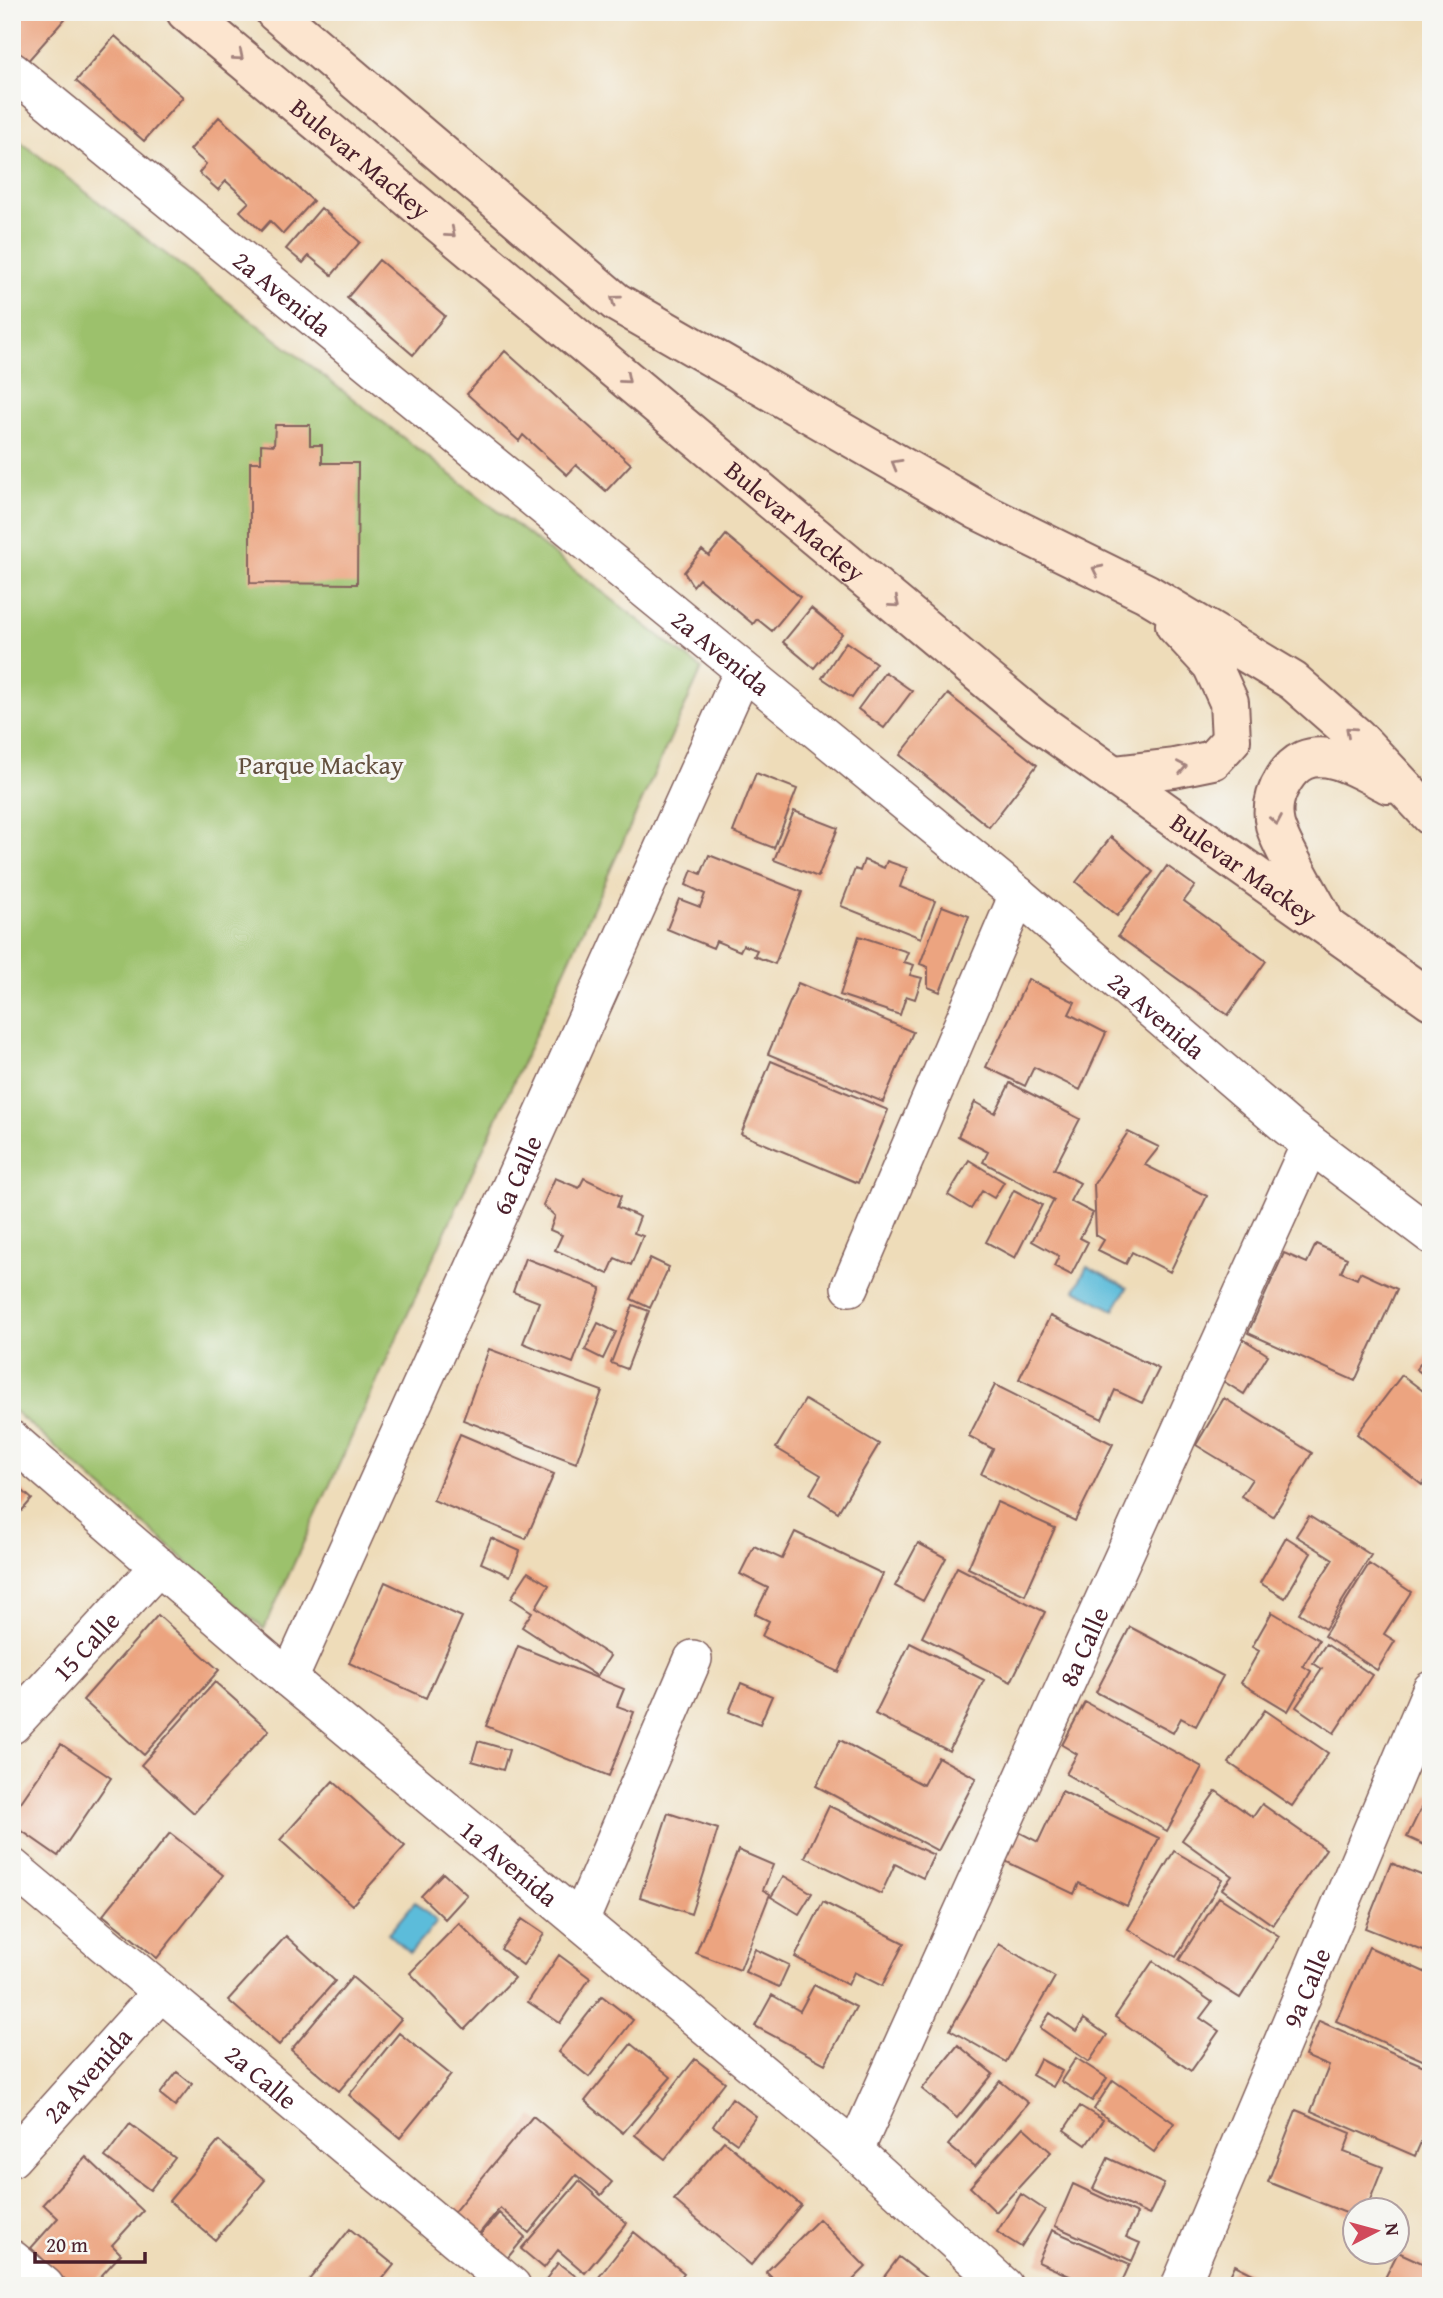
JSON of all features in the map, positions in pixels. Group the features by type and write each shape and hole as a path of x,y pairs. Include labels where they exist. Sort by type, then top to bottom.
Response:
{"main road":[{"name":"Bulevar Mackey","path":"186,12 1034,720 1431,1000"},
{"name":"Bulevar Mackey","path":"275,12 616,302 979,511 1146,593 1293,681 1357,737 1421,806"},
{"path":"1114,775 1213,760 1231,740 1229,702 1212,665 1146,593"},
{"path":"1324,922 1275,825 1273,795 1290,768 1312,756 1342,760 1421,806"}],"street":[{"name":"2a Avenida","path":"12,71 1018,895 1310,1144 1431,1235"},
{"name":"6a Calle","path":"289,1679 743,671"},
{"path":"850,1287 1018,895"},
{"name":"8a Calle","path":"855,2150 1310,1144"},
{"name":"1a Avenida","path":"12,1440 289,1679 855,2150 1004,2286"},
{"name":"15 Calle","path":"12,1725 159,1566"},
{"path":"580,1921 693,1659"},
{"name":"9a Calle","path":"1180,2286 1431,1690"},
{"name":"2a Calle","path":"12,1867 512,2286"},
{"name":"2a Avenida","path":"12,2158 161,1992"},
{"path":"12,2259 45,2286"}],"green space":[{"name":"Parque Mackay","path":"12,135 702,669 264,1629 12,1409"}],"water":[{"path":"1087,1266 1127,1288 1114,1310 1075,1290"},
{"path":"415,1902 437,1922 410,1953 388,1934"}],"building":[{"path":"12,12 71,12 26,63 12,50"},
{"path":"115,36 183,97 144,141 76,81"},
{"path":"219,117 313,201 283,234 270,221 261,231 240,211 249,202 226,181 218,190 199,173 206,164 190,150"},
{"path":"321,208 360,242 332,275 309,256 303,263 286,249"},
{"path":"379,260 445,316 413,355 347,298"},
{"path":"505,351 631,464 606,491 576,465 567,475 523,435 519,441 467,394"},
{"path":"275,425 310,425 310,445 322,445 322,463 358,463 357,584 250,583 250,462 261,462 261,444 274,445"},
{"path":"726,535 800,597 772,631 757,619 753,624 699,579 693,586 684,572 702,550 709,556"},
{"path":"811,608 842,634 814,668 783,642"},
{"path":"846,642 876,663 852,698 822,678"},
{"path":"885,672 912,691 884,728 858,709"},
{"path":"948,694 1037,765 989,827 900,755"},
{"path":"756,773 797,789 774,848 733,832"},
{"path":"794,811 838,828 818,877 774,860"},
{"path":"1111,837 1153,872 1117,916 1076,882"},
{"path":"709,855 802,892 775,964 754,956 757,950 743,945 740,951 716,941 713,948 667,929 679,899 700,907 705,894 686,885 692,870 701,874"},
{"path":"864,860 884,868 887,861 907,868 900,887 935,901 921,938 841,906 855,869 860,871"},
{"path":"1167,866 1195,886 1184,901 1266,961 1228,1015 1118,936"},
{"path":"942,906 969,916 940,992 928,987 928,967 920,964"},
{"path":"859,936 908,952 904,962 914,965 910,975 922,978 915,999 906,996 900,1015 840,995"},
{"path":"1028,979 1075,1002 1069,1014 1106,1033 1080,1090 1034,1067 1025,1086 986,1067"},
{"path":"798,983 913,1032 883,1102 768,1054"},
{"path":"771,1061 888,1110 858,1183 741,1134"},
{"path":"1010,1083 1080,1119 1054,1169 1080,1183 1070,1201 1093,1213 1080,1238 1088,1242 1071,1275 1054,1266 1059,1256 1032,1241 1054,1200 983,1162 988,1152 958,1136 975,1102 995,1113"},
{"path":"1128,1132 1159,1147 1145,1165 1207,1196 1170,1272 1132,1252 1126,1264 1098,1250 1104,1240 1096,1235 1094,1184"},
{"path":"969,1160 1004,1182 994,1198 982,1191 971,1209 948,1195"},
{"path":"555,1178 579,1188 584,1178 621,1196 617,1207 640,1217 634,1233 643,1236 631,1265 615,1258 608,1274 555,1250 562,1235 550,1230 555,1216 543,1205"},
{"path":"1014,1190 1042,1205 1015,1258 986,1242"},
{"path":"1316,1244 1347,1258 1341,1272 1357,1279 1360,1272 1397,1289 1355,1381 1248,1333 1284,1253 1307,1263"},
{"path":"525,1258 601,1288 573,1363 523,1343 539,1302 513,1292"},
{"path":"650,1258 669,1267 650,1308 631,1299"},
{"path":"633,1305 649,1311 627,1369 611,1363"},
{"path":"1050,1316 1159,1369 1142,1403 1115,1390 1102,1419 1019,1379"},
{"path":"598,1323 616,1332 603,1359 585,1350"},
{"path":"1243,1339 1268,1355 1244,1394 1218,1378"},
{"path":"489,1349 602,1391 576,1463 463,1420"},
{"path":"1431,1351 1431,1380 1416,1369"},
{"path":"1402,1375 1431,1397 1431,1474 1422,1485 1357,1434"},
{"path":"995,1385 1113,1444 1075,1521 981,1474 993,1449 969,1436"},
{"path":"1224,1398 1312,1453 1273,1516 1241,1496 1252,1479 1196,1445"},
{"path":"805,1400 879,1444 838,1512 810,1494 821,1475 776,1448"},
{"path":"460,1434 554,1474 526,1539 433,1500"},
{"path":"16,1485 32,1499 12,1522 12,1489"},
{"path":"997,1502 1055,1528 1025,1595 968,1568"},
{"path":"1309,1516 1371,1555 1325,1629 1299,1613 1333,1559 1296,1536"},
{"path":"795,1532 883,1574 838,1672 762,1636 769,1621 755,1614 768,1588 740,1574 754,1546 782,1559"},
{"path":"1286,1537 1311,1553 1285,1598 1260,1583"},
{"path":"491,1538 520,1551 510,1576 481,1563"},
{"path":"918,1543 946,1558 923,1601 895,1586"},
{"path":"1369,1564 1411,1592 1384,1634 1395,1641 1377,1670 1324,1636"},
{"path":"957,1567 1045,1612 1011,1682 922,1637"},
{"path":"528,1572 549,1585 536,1607 610,1656 597,1676 522,1627 532,1612 511,1598"},
{"path":"385,1582 462,1617 426,1698 349,1663"},
{"path":"1272,1612 1319,1640 1303,1666 1311,1671 1288,1711 1241,1683 1259,1651 1252,1647"},
{"path":"158,1615 219,1670 144,1755 83,1700"},
{"path":"1130,1627 1223,1676 1196,1726 1181,1718 1173,1733 1096,1692"},
{"path":"910,1643 984,1680 949,1751 875,1714"},
{"path":"1326,1644 1372,1675 1334,1733 1296,1707 1322,1669 1313,1663"},
{"path":"518,1646 624,1689 617,1706 634,1712 609,1776 486,1726"},
{"path":"215,1682 269,1730 194,1813 141,1765"},
{"path":"741,1683 772,1696 760,1724 729,1712"},
{"path":"1085,1702 1202,1767 1167,1831 1066,1774 1077,1754 1062,1745"},
{"path":"1265,1710 1328,1753 1292,1806 1229,1763"},
{"path":"840,1740 923,1785 938,1757 976,1778 938,1851 816,1786"},
{"path":"478,1741 509,1750 503,1770 472,1761"},
{"path":"61,1744 111,1778 58,1856 12,1824 12,1815"},
{"path":"333,1781 405,1846 352,1905 280,1840"},
{"path":"1062,1791 1159,1838 1127,1906 1079,1883 1074,1894 1005,1861 1019,1832 1038,1842"},
{"path":"1216,1791 1253,1817 1262,1804 1326,1849 1273,1925 1222,1889 1232,1876 1182,1840"},
{"path":"1428,1794 1431,1796 1431,1848 1407,1837"},
{"path":"829,1806 934,1855 923,1878 895,1864 881,1894 805,1857"},
{"path":"668,1813 718,1829 691,1914 640,1897"},
{"path":"170,1833 223,1875 157,1958 103,1915"},
{"path":"738,1850 773,1865 763,1890 770,1894 740,1970 696,1953"},
{"path":"1174,1851 1222,1879 1176,1957 1128,1929"},
{"path":"1391,1863 1431,1879 1431,1954 1365,1928"},
{"path":"443,1873 467,1895 445,1919 421,1896"},
{"path":"784,1876 812,1893 799,1914 771,1897"},
{"path":"1219,1897 1279,1936 1240,1998 1179,1960"},
{"path":"823,1902 904,1943 882,1986 854,1972 848,1985 795,1957"},
{"path":"522,1919 544,1934 523,1965 501,1949"},
{"path":"459,1923 514,1978 465,2029 410,1973"},
{"path":"286,1936 335,1981 279,2045 228,2000"},
{"path":"999,1944 1055,1977 1006,2062 950,2030"},
{"path":"1369,1947 1431,1975 1431,2064 1336,2021"},
{"path":"755,1949 789,1965 779,1987 745,1972"},
{"path":"559,1955 590,1978 560,2023 528,2002"},
{"path":"1153,1961 1212,2002 1200,2018 1219,2031 1191,2071 1115,2017"},
{"path":"352,1977 401,2019 339,2091 291,2050"},
{"path":"814,1985 856,2007 825,2064 755,2026 772,1995 800,2011"},
{"path":"602,1996 633,2020 589,2077 558,2052"},
{"path":"1050,2013 1076,2031 1084,2019 1107,2035 1089,2062 1040,2028"},
{"path":"1319,2021 1431,2069 1431,2119 1415,2156 1311,2111 1329,2066 1305,2056"},
{"path":"399,2033 451,2075 400,2138 349,2095"},
{"path":"631,2044 671,2077 623,2133 585,2101"},
{"path":"958,2045 993,2074 957,2118 922,2089"},
{"path":"1076,2058 1107,2078 1092,2101 1061,2081"},
{"path":"695,2059 725,2082 665,2159 635,2135"},
{"path":"1040,2059 1062,2071 1053,2087 1032,2075"},
{"path":"177,2072 192,2084 175,2106 160,2094"},
{"path":"1113,2080 1174,2123 1154,2152 1094,2109"},
{"path":"1000,2081 1028,2103 975,2167 948,2145"},
{"path":"732,2098 756,2116 737,2143 713,2126"},
{"path":"1080,2106 1103,2120 1086,2145 1064,2130"},
{"path":"1296,2110 1351,2133 1344,2152 1383,2167 1372,2196 1342,2196 1342,2211 1268,2182"},
{"path":"533,2116 612,2182 601,2195 576,2175 529,2233 500,2208 479,2234 453,2213"},
{"path":"130,2124 175,2158 150,2190 105,2157"},
{"path":"1023,2127 1051,2152 996,2212 970,2187"},
{"path":"219,2141 265,2180 215,2240 169,2201"},
{"path":"724,2141 801,2205 751,2265 674,2200"},
{"path":"86,2157 143,2211 112,2245 121,2254 92,2286 71,2286 31,2248 58,2218 43,2204"},
{"path":"1108,2158 1164,2184 1149,2215 1093,2189"},
{"path":"579,2181 627,2223 585,2273 558,2250 544,2268 521,2249"},
{"path":"1073,2184 1137,2214 1126,2237 1140,2243 1132,2261 1055,2226"},
{"path":"1021,2194 1045,2210 1021,2247 997,2232"},
{"path":"499,2213 525,2237 504,2262 477,2238"},
{"path":"819,2219 866,2267 847,2286 780,2286 766,2272"},
{"path":"350,2229 394,2265 377,2286 304,2286"},
{"path":"1052,2230 1130,2264 1120,2286 1092,2286 1038,2262"},
{"path":"634,2232 684,2273 674,2286 592,2286"},
{"path":"899,2257 926,2278 920,2286 877,2286"},
{"path":"1412,2258 1431,2267 1431,2286 1381,2286 1391,2266 1412,2266"},
{"path":"558,2263 585,2283 582,2286 541,2286"},
{"path":"1235,2265 1277,2286 1225,2286"}]}
